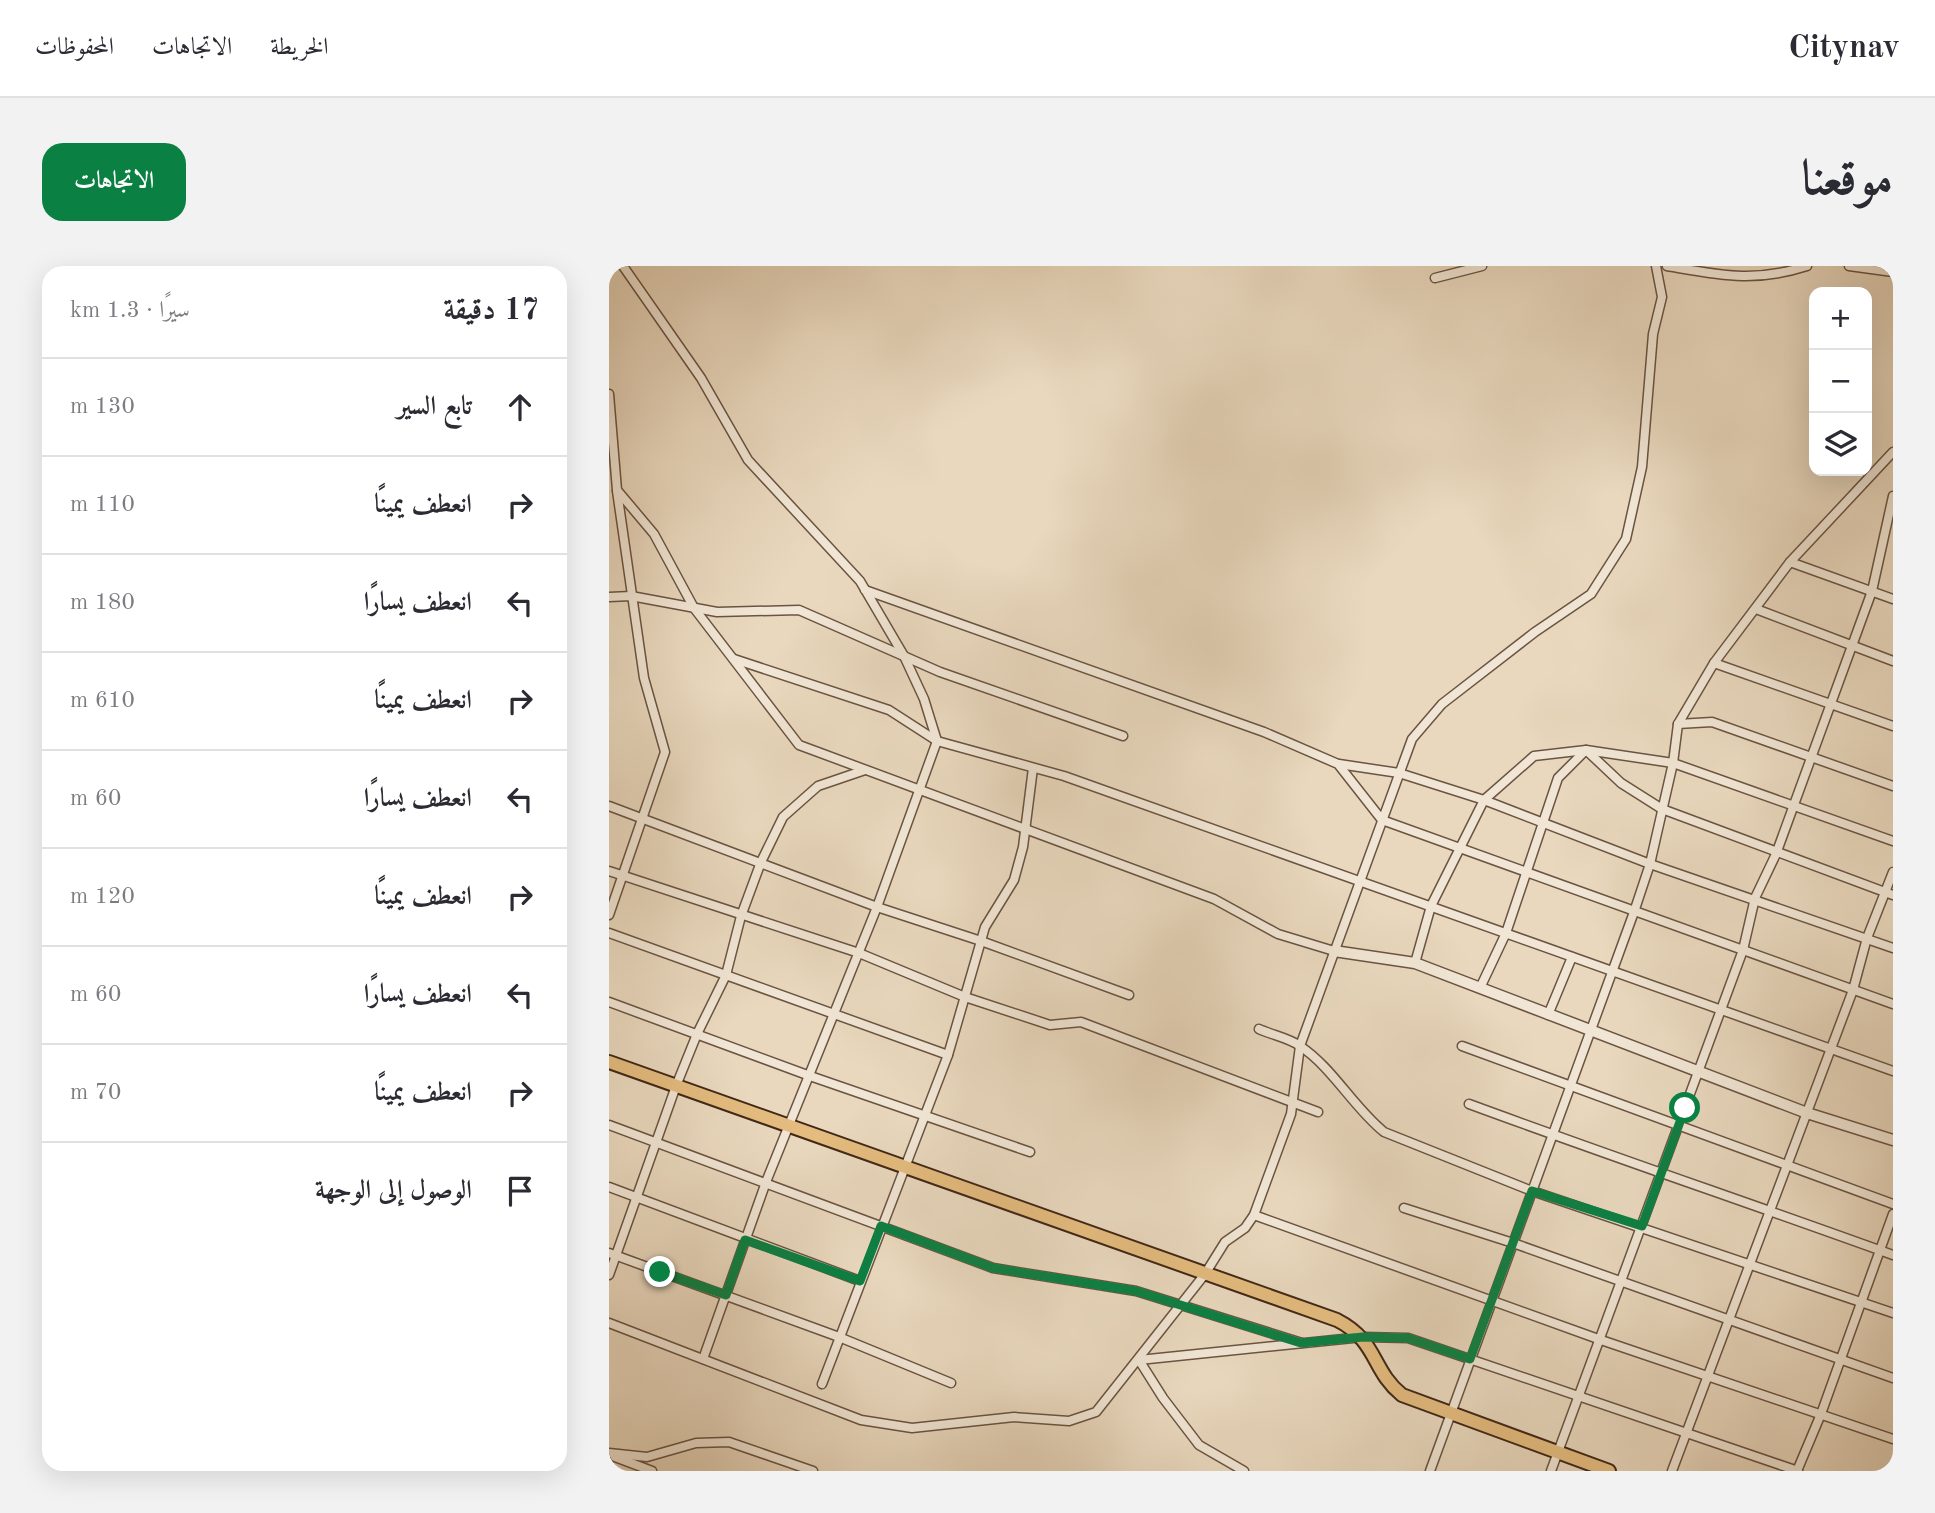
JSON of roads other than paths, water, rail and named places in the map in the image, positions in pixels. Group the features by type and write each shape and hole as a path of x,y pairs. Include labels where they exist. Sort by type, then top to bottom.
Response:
{"main road":[{"path":"609,1062 1337,1320 1363,1337 1393,1388 1402,1395 1609,1471"}],"street":[{"path":"623,266 701,378 748,460 866,590 904,656 924,699 937,741 877,908 766,1182 703,1359"},
{"path":"1435,278 1482,266"},
{"path":"609,1323 861,1420 912,1428 1014,1417 1069,1421 1096,1412 1139,1360 1225,1242 1245,1228 1254,1215 1291,1114 1300,1046 1412,739 1442,704 1535,632 1591,594 1626,539 1642,467 1653,334 1662,297 1656,266"},
{"path":"1667,266 1725,276 1773,277 1807,266"},
{"path":"1849,266 1893,272"},
{"path":"609,394 617,490 631,596 644,678 665,752 625,876 609,915"},
{"path":"1430,1471 1614,971 1650,864 1673,763 1678,724 1714,663 1790,562 1893,452"},
{"path":"617,490 654,534 694,608 799,745 1213,899 1278,934 1334,951 1415,963 1591,1033 1807,1113 1893,1140"},
{"path":"1551,1471 1743,950 1755,898 1776,854 1872,591 1889,537 1893,499"},
{"path":"1790,562 1893,599"},
{"path":"866,590 1264,732 1338,764 1399,773 1484,800 1650,864 1893,947"},
{"path":"609,597 631,596 717,612 799,610 940,672 1123,736"},
{"path":"1756,610 1893,661"},
{"path":"734,659 889,709 937,741 1033,768 1360,880 1893,1071"},
{"path":"1714,663 1893,726"},
{"path":"1678,724 1712,722 1893,786"},
{"path":"1586,750 1621,783 1662,809 1776,854 1890,894"},
{"path":"1480,988 1506,933 1559,778 1586,750"},
{"path":"1415,963 1431,906 1484,800 1534,756 1586,750 1673,763 1893,841"},
{"path":"1338,764 1382,820 1459,850 1893,1004"},
{"path":"822,1384 948,1055 981,941 993,910 1014,880 1025,830 1033,768"},
{"path":"609,1275 612,1255 636,1198 676,1086 697,1034 726,975 741,916 761,862 783,817 818,786 865,770"},
{"path":"609,806 877,908 981,941 1129,995"},
{"path":"609,871 859,953 965,997 1050,1025 1081,1022 1318,1112"},
{"path":"1672,1471 1853,990 1867,938 1890,894 1893,872"},
{"path":"609,933 948,1055"},
{"path":"1548,1015 1572,957"},
{"path":"609,1002 810,1076 1030,1152"},
{"path":"1259,1029 1300,1046 1349,1096 1363,1116 1384,1132 1532,1191 1893,1313"},
{"path":"1462,1046 1893,1204"},
{"path":"1469,1104 1661,1175 1771,1210 1893,1255"},
{"path":"609,1125 993,1268 1136,1291 1301,1343"},
{"path":"609,1187 860,1281"},
{"path":"1404,1208 1513,1243 1893,1378"},
{"path":"1139,1360 1363,1337 1408,1338 1797,1471 1821,1414 1893,1214"},
{"path":"1254,1215 1709,1378 1893,1439"},
{"path":"612,1255 839,1337 951,1383"},
{"path":"1139,1360 1163,1398 1199,1445 1244,1471"},
{"path":"609,1454 647,1457 696,1443 729,1442 813,1471"},
{"path":"609,1454 652,1471"}]}
